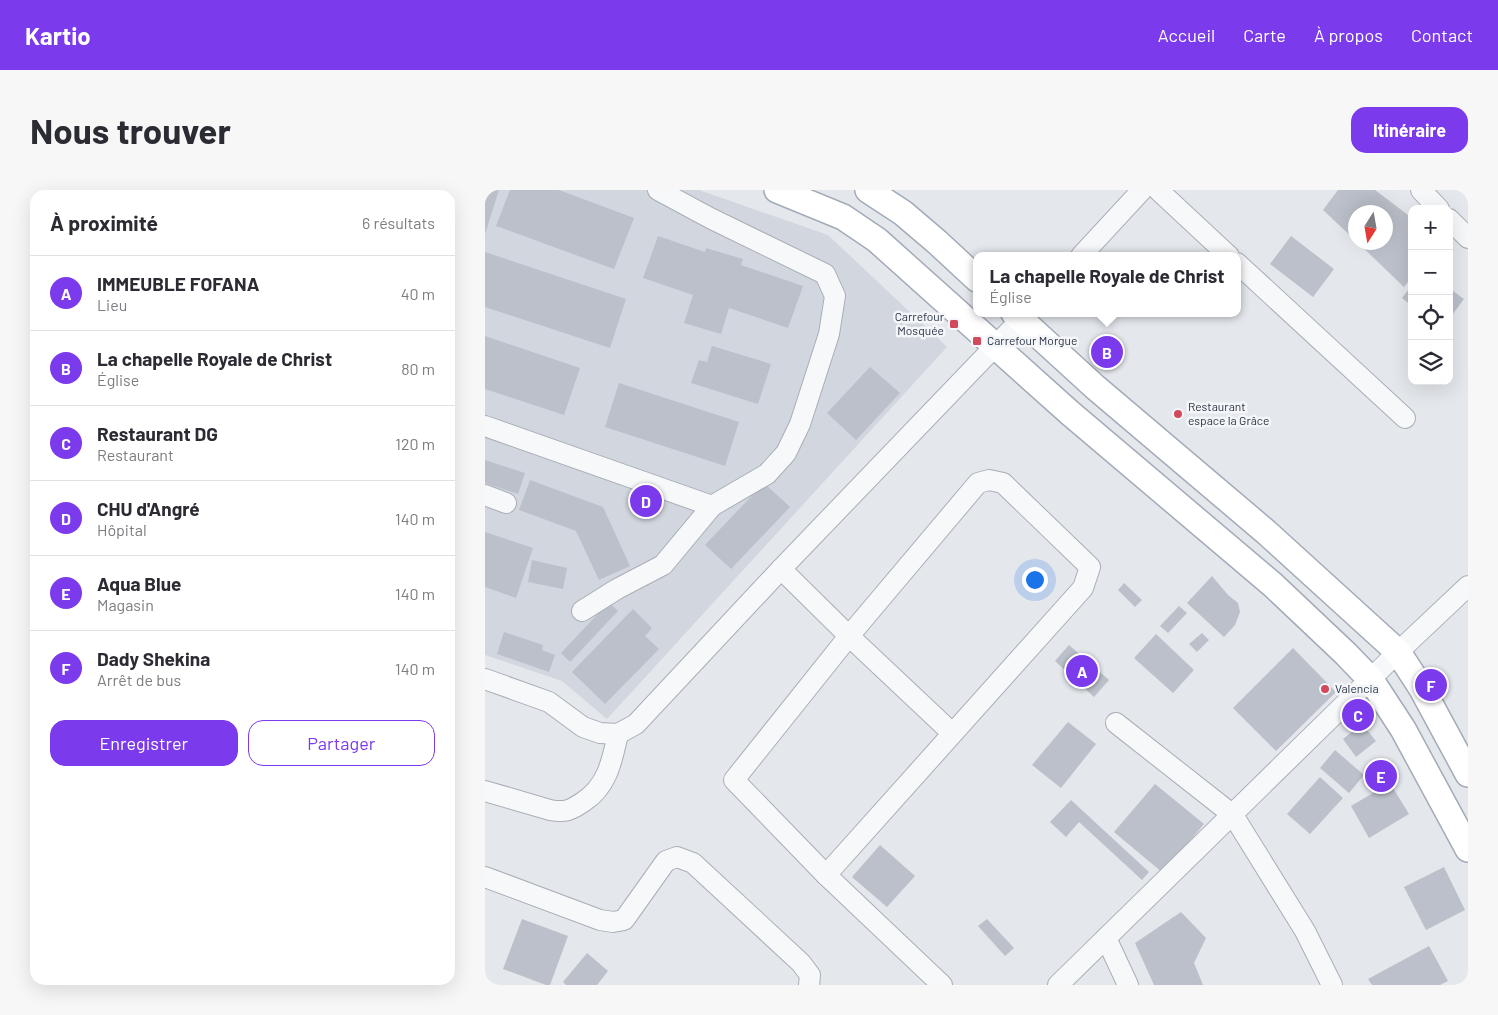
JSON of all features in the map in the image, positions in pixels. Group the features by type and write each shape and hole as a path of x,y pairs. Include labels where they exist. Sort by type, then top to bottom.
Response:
{"main road":[{"path":"777,190 843,217 877,240 1069,413 1273,585 1346,654 1371,680 1403,729 1468,849"},
{"path":"868,190 903,213 973,275"},
{"path":"1023,317 1095,387 1266,532 1398,652 1419,683 1468,774"}],"street":[{"path":"582,612 617,589 663,565 712,506 767,474 786,453 800,424 829,334 835,296 825,274 710,218 658,190"},
{"path":"1085,252 1142,190"},
{"path":"1158,190 1225,252"},
{"path":"1422,190 1435,205"},
{"path":"1453,223 1468,238"},
{"path":"1241,267 1405,418"},
{"path":"485,679 549,702 583,727 600,733 618,734 636,724 781,569 996,346 1019,317"},
{"path":"485,426 712,506"},
{"path":"825,875 1083,588 1090,567 1003,483 989,480 978,483 849,636 735,780 825,875 942,985"},
{"path":"485,495 506,503"},
{"path":"781,569 952,734"},
{"path":"1058,985 1398,652 1468,586"},
{"path":"1116,722 1233,815 1305,931 1332,985"},
{"path":"485,791 551,810 562,812 573,809 589,798 606,777 612,764 618,734"},
{"path":"485,877 599,920 613,922 624,920 666,861 677,857 693,863 801,963 810,975 809,985"},
{"path":"1106,938 1128,985"}],"shaded area":[{"path":"485,190 699,190 828,235 947,347 607,719 562,681 485,655"}],"building":[{"path":"485,190 499,190 485,234"},
{"path":"510,190 559,190 634,218 614,269 496,226"},
{"path":"1338,190 1375,190 1408,215 1408,282 1404,287 1365,250 1393,250 1393,205 1348,205 1348,233 1323,210"},
{"path":"658,236 705,252 706,248 743,259 741,265 803,286 788,328 729,308 721,334 684,323 693,295 643,278"},
{"path":"1291,236 1334,269 1313,297 1270,264"},
{"path":"485,252 626,299 610,348 485,307"},
{"path":"1408,290 1408,303 1402,298"},
{"path":"1453,291 1464,299 1453,314"},
{"path":"485,336 580,368 564,415 485,389"},
{"path":"712,346 771,364 758,404 691,383 699,360 707,362"},
{"path":"870,367 900,393 856,440 827,413"},
{"path":"619,383 739,422 725,466 605,427"},
{"path":"485,460 525,473 518,494 485,483"},
{"path":"530,480 603,507 630,566 599,580 576,531 519,510"},
{"path":"764,483 790,507 731,569 705,545"},
{"path":"485,532 533,548 516,598 485,587"},
{"path":"532,560 567,568 563,589 528,582"},
{"path":"1212,576 1228,595 1238,603 1240,612 1235,625 1224,637 1187,603"},
{"path":"1124,583 1142,600 1135,607 1118,590"},
{"path":"609,602 618,611 570,662 561,653"},
{"path":"1179,606 1187,613 1168,633 1160,626"},
{"path":"633,609 652,628 645,636 659,649 605,704 572,672"},
{"path":"504,632 543,645 542,650 555,655 549,672 497,654"},
{"path":"1202,633 1209,640 1197,652 1189,644"},
{"path":"1156,634 1194,670 1173,693 1134,658"},
{"path":"1069,645 1109,680 1094,697 1055,661"},
{"path":"1293,648 1336,692 1276,751 1233,708"},
{"path":"1068,722 1096,744 1061,788 1032,765"},
{"path":"1362,724 1376,741 1356,757 1343,739"},
{"path":"1335,750 1364,775 1349,793 1320,768"},
{"path":"1320,777 1343,798 1310,834 1287,814"},
{"path":"1390,783 1409,814 1369,838 1351,806"},
{"path":"1155,784 1204,824 1163,873 1114,832"},
{"path":"1071,800 1149,872 1142,880 1079,822 1066,837 1050,822"},
{"path":"880,845 915,876 887,907 852,877"},
{"path":"1444,867 1465,910 1426,930 1404,887"},
{"path":"1181,912 1206,938 1194,963 1203,985 1154,985 1135,943"},
{"path":"522,919 568,936 550,985 503,969"},
{"path":"987,919 1014,948 1005,956 978,926"},
{"path":"1429,946 1448,981 1440,985 1372,985 1368,979"},
{"path":"587,953 608,971 597,985 566,985 563,982"}],"place":[{"name":"Carrefour Mosquée","path":"954,324"},
{"name":"Carrefour Morgue","path":"977,341"},
{"name":"La chapelle Royale de Christ","path":"1107,352"},
{"name":"Restaurant espace la Grâce","path":"1178,414"},
{"name":"CHU d'Angré","path":"646,501"},
{"name":"IMMEUBLE FOFANA","path":"1082,671"},
{"name":"Dady Shekina","path":"1431,685"},
{"name":"Valencia","path":"1325,689"},
{"name":"Restaurant DG","path":"1358,715"},
{"name":"Aqua Blue","path":"1381,776"}]}
